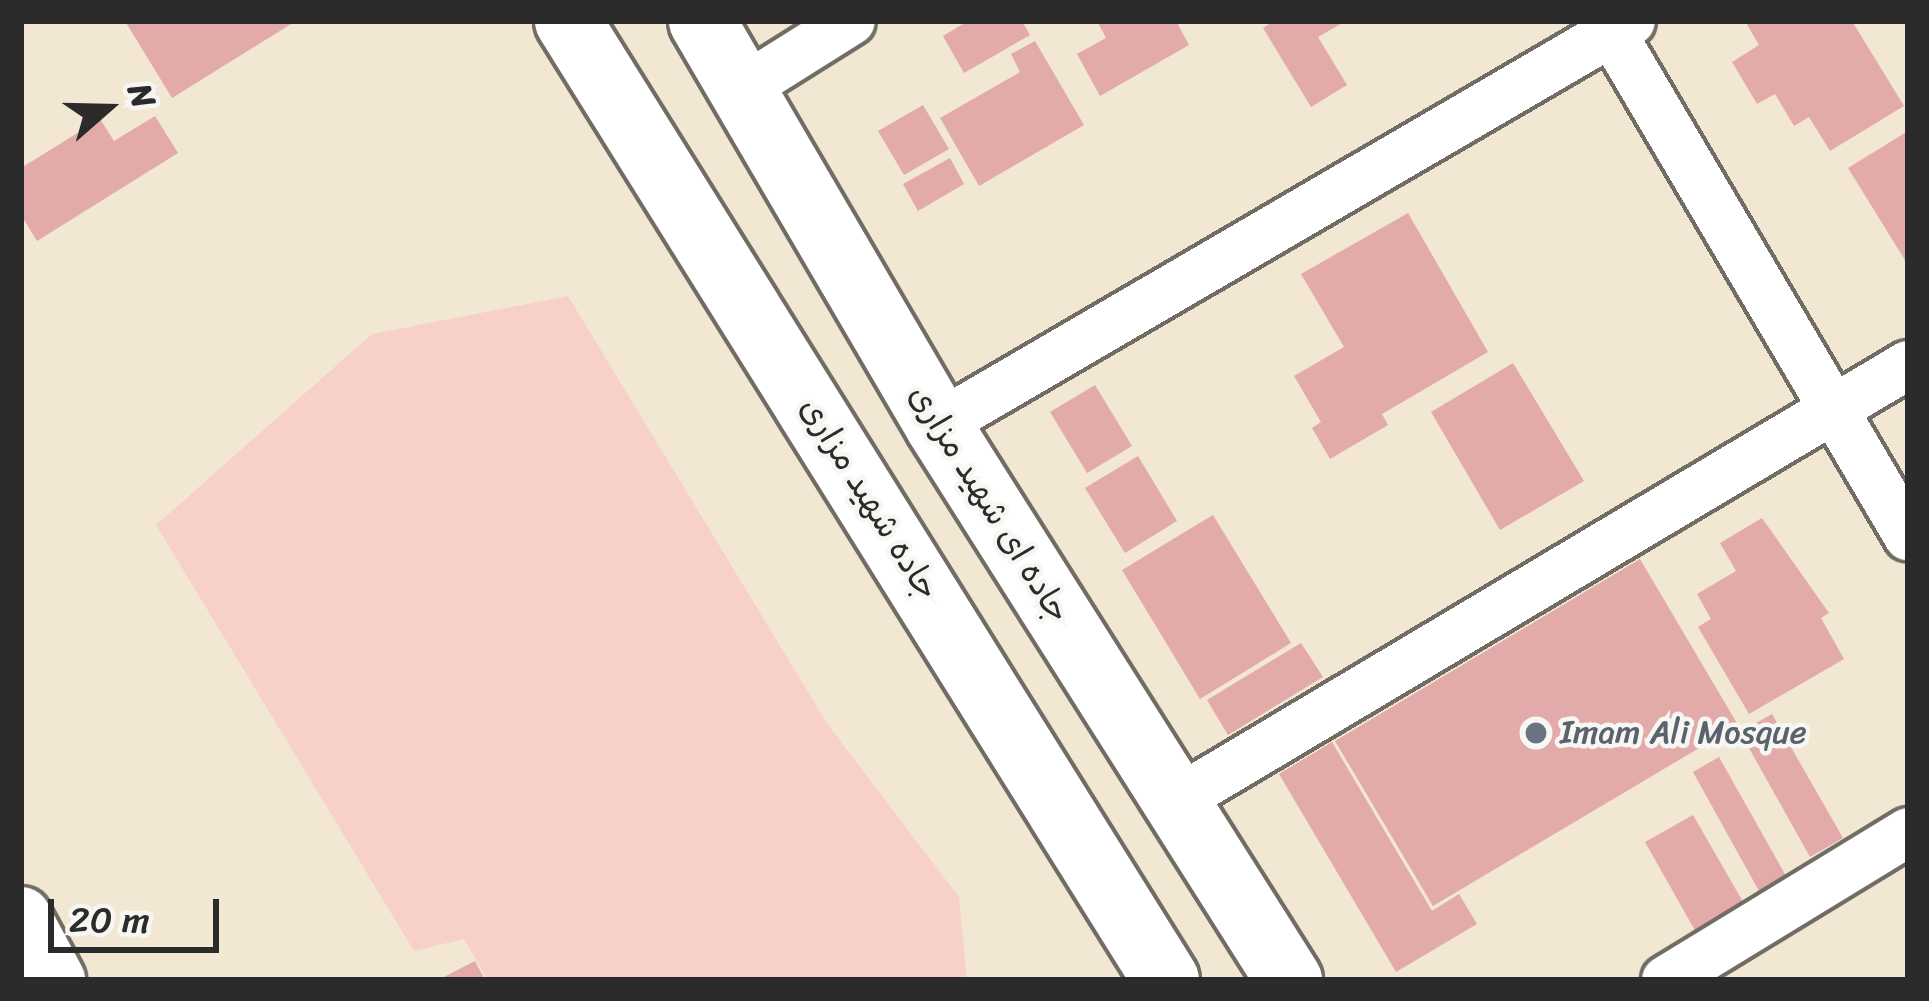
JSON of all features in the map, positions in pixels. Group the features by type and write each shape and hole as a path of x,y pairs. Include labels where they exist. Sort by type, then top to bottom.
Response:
{"main road":[{"name":"جاده شهید مزاری","path":"568,21 1166,980"},
{"name":"جاده ای شهید مزاری","path":"702,21 938,425 1289,980"}],"street":[{"path":"744,88 851,21"},
{"path":"938,425 1616,25 1908,536"},
{"path":"1174,802 1908,364"},
{"path":"1666,980 1908,832"},
{"path":"21,917 55,980"}],"shaded area":[{"path":"568,296 828,725 959,897 967,980 488,980 464,939 414,951 156,525 372,334"}],"building":[{"path":"125,21 296,21 172,98"},
{"path":"968,21 1022,21 1030,35 964,73 943,36"},
{"path":"1097,21 1176,21 1189,45 1100,96 1077,54 1106,38"},
{"path":"1274,21 1346,21 1318,37 1347,85 1311,107 1263,28"},
{"path":"1745,21 1852,21 1904,106 1830,151 1809,117 1794,126 1775,94 1757,104 1732,62 1759,45"},
{"path":"1035,41 1084,125 979,186 940,118 1020,72 1011,54"},
{"path":"923,105 949,149 904,175 878,131"},
{"path":"155,116 178,153 37,241 21,215 21,168 100,119 114,141"},
{"path":"1908,131 1908,265 1848,168"},
{"path":"950,158 964,184 918,211 903,184"},
{"path":"1408,213 1488,352 1382,414 1388,425 1330,459 1312,428 1321,422 1294,376 1344,347 1301,274"},
{"path":"1513,363 1584,481 1500,530 1431,412"},
{"path":"1095,385 1132,446 1087,473 1050,412"},
{"path":"1138,456 1177,521 1125,553 1085,488"},
{"path":"1213,515 1291,643 1200,699 1122,570"},
{"path":"1762,518 1829,613 1821,618 1844,659 1749,714 1698,627 1711,619 1697,594 1736,571 1720,543"},
{"name":"Imam Ali Mosque","path":"1640,559 1738,725 1433,906 1335,741"},
{"path":"1301,643 1323,677 1228,735 1207,700"},
{"path":"1772,714 1843,838 1810,857 1740,732"},
{"path":"1332,742 1432,911 1459,894 1477,924 1396,972 1279,774"},
{"path":"1719,757 1786,876 1759,891 1693,772"},
{"path":"1693,815 1746,907 1697,934 1645,842"},
{"path":"475,961 485,980 438,980"}],"place":[{"name":"Imam Ali Mosque","path":"1536,733"}]}
